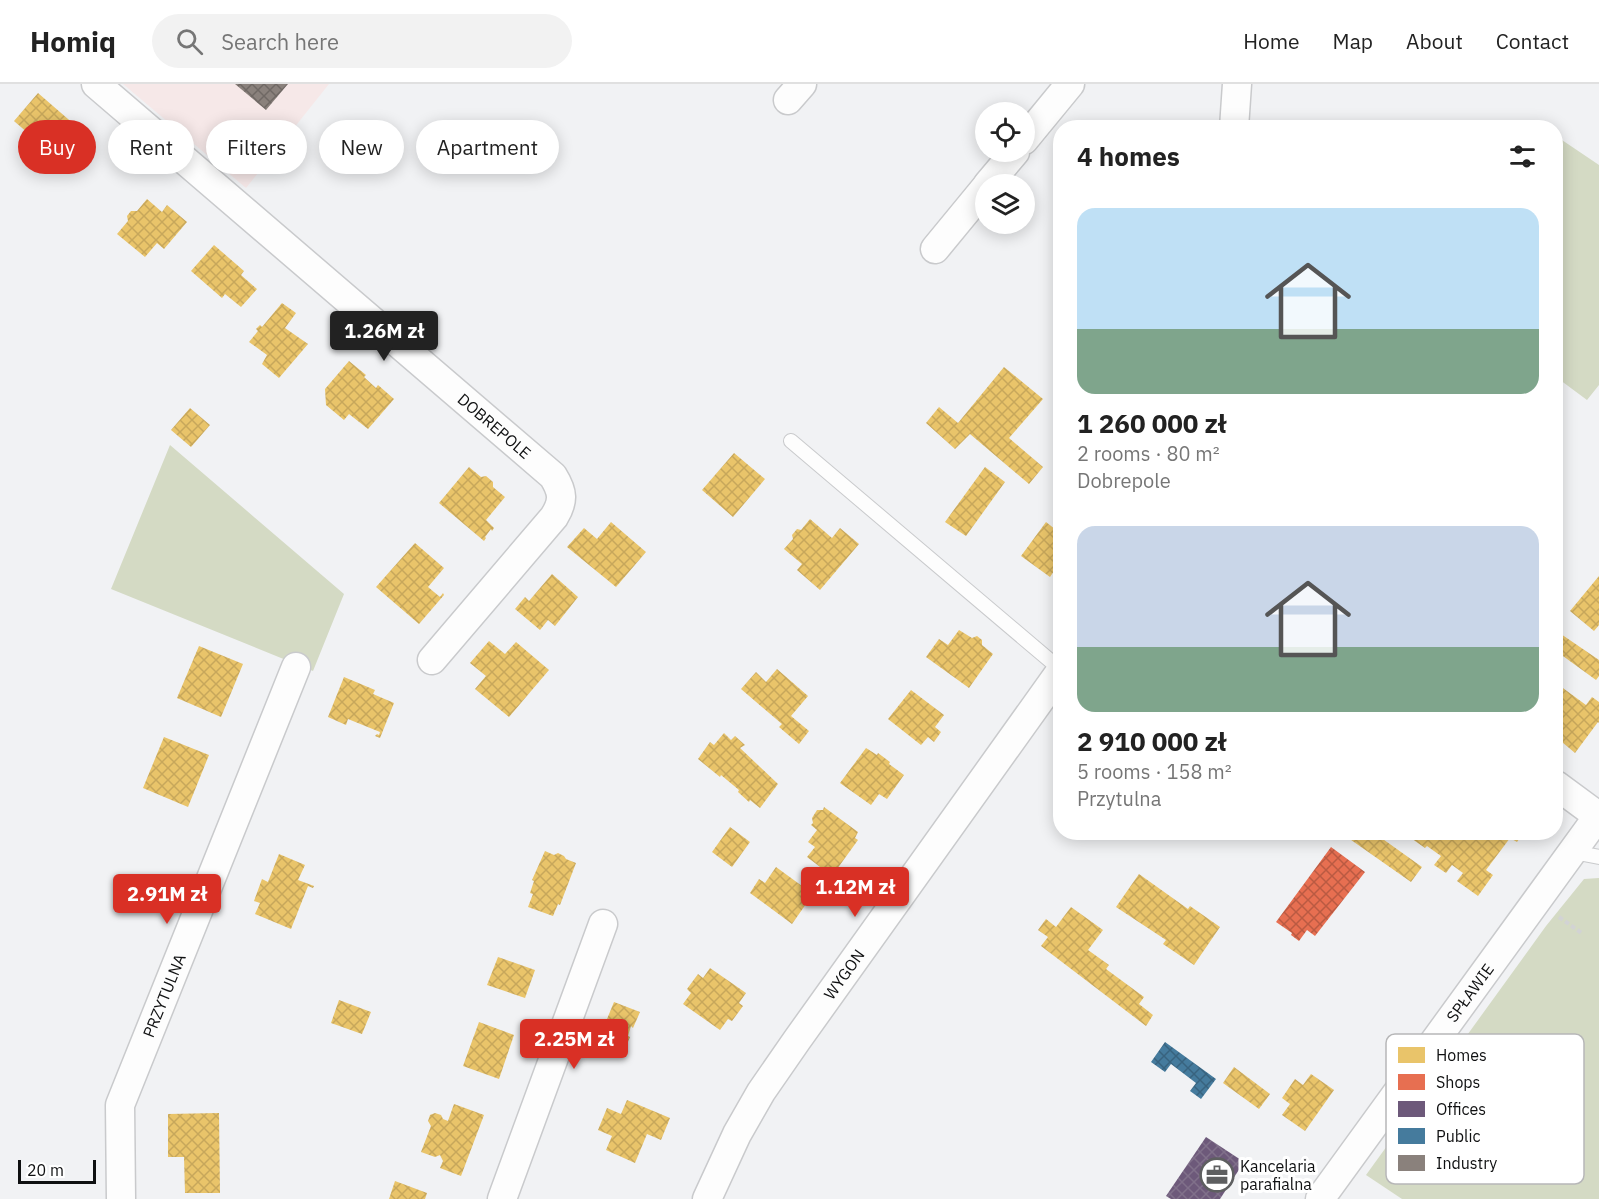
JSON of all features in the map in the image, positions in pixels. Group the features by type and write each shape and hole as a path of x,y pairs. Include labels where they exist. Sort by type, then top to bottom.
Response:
{"street":[{"name":"DOBREPOLE","path":"96,84 553,476 559,486 560,507 554,517 432,660"},
{"path":"1035,127 1070,84"},
{"path":"1235,120 1237,84"},
{"path":"997,174 1007,162"},
{"path":"935,249 975,201"},
{"name":"PRZYTULNA","path":"121,1199 120,1105 296,667"},
{"name":"WYGON","path":"707,1199 761,1092 1053,681"},
{"path":"1563,790 1598,815"},
{"name":"SPŁAWIE","path":"1447,1034 1586,854 1598,815"},
{"path":"502,1199 603,924"},
{"name":"SPŁAWIE","path":"1320,1199 1386,1113"}],"lane":[{"path":"791,441 1053,665"}],"path":[{"path":"1551,911 1583,934"}],"shaded area":[{"path":"123,84 329,84 300,120 206,120 206,154 194,144 194,120 166,120"},
{"path":"229,174 257,174 246,188"}],"green space":[{"path":"1563,141 1599,165 1599,385 1587,400 1563,382"},
{"path":"170,445 344,594 313,671 111,589"},
{"path":"1599,878 1599,1199 1402,1199 1366,1175 1386,1147 1386,1184 1584,1184 1584,1034 1468,1034 1546,926 1584,879"}],"building: Homes":[{"path":"38,93 69,120 18,120 18,124 14,121"},
{"path":"147,199 162,212 167,205 187,222 164,249 157,243 145,257 117,234 128,221 127,216 131,211 137,211"},
{"path":"214,245 244,271 241,275 257,289 241,307 225,294 222,298 191,271"},
{"path":"282,303 296,313 285,328 308,344 279,378 262,364 267,355 249,342 258,331 256,329 260,325 262,327"},
{"path":"349,361 366,375 364,377 376,388 378,385 394,399 368,429 349,414 344,420 326,405 325,389"},
{"path":"1004,367 1043,399 1009,438 1043,467 1029,484 970,434 955,449 926,423 939,407 958,423"},
{"path":"190,408 210,425 191,447 171,430"},
{"path":"734,453 765,479 733,517 702,490"},
{"path":"469,467 481,477 486,476 493,482 493,487 505,497 486,520 494,528 484,541 439,503"},
{"path":"985,467 1005,482 966,536 945,522"},
{"path":"810,519 832,538 840,528 859,544 820,590 797,570 802,564 784,549 793,539 792,535 797,529 801,530"},
{"path":"611,522 646,552 616,587 567,547 584,528 597,539"},
{"path":"1046,522 1053,528 1053,572 1050,577 1021,556"},
{"path":"415,543 444,568 428,587 440,597 443,593 444,595 419,624 376,587"},
{"path":"552,574 578,597 555,626 548,620 540,630 515,609 525,597 529,601"},
{"path":"1599,576 1599,625 1594,631 1570,611"},
{"path":"959,630 972,638 977,636 982,640 982,645 993,654 969,688 926,657 939,639 948,645"},
{"path":"1563,635 1599,660 1599,676 1596,680 1563,656"},
{"path":"489,641 505,654 516,642 549,670 509,717 475,689 486,676 470,663"},
{"path":"199,646 243,664 221,717 177,698"},
{"path":"777,669 808,696 791,716 809,731 799,744 779,727 782,724 741,689 756,672 766,682"},
{"path":"344,677 375,690 373,694 394,703 380,738 375,736 380,732 348,719 346,725 328,717"},
{"path":"1563,688 1586,705 1592,697 1599,702 1599,723 1575,753 1563,743"},
{"path":"911,690 944,715 935,727 941,732 934,742 928,737 921,745 888,719"},
{"path":"724,733 731,740 735,736 745,745 740,748 778,784 760,808 750,800 749,802 738,792 739,790 698,759 710,742 714,745"},
{"path":"164,737 209,755 188,807 143,788"},
{"path":"866,748 877,755 878,753 904,775 887,799 879,794 871,805 840,783"},
{"path":"824,807 858,832 855,838 858,840 832,876 807,857 815,847 808,842 817,830 811,825 812,818 817,810 823,810"},
{"path":"730,827 750,842 732,867 712,852"},
{"path":"1351,840 1384,840 1422,867 1411,882"},
{"path":"1414,840 1508,840 1486,870 1493,875 1478,896 1457,881 1463,873 1452,865 1446,873 1434,865 1441,856 1427,846 1425,848"},
{"path":"545,851 554,855 558,853 576,863 560,905 558,904 553,916 528,907 533,894 530,893 534,881 532,880"},
{"path":"279,854 305,865 298,880 314,886 313,888 308,886 291,929 255,914 260,903 254,901 262,879 268,882"},
{"path":"776,867 813,894 792,924 750,893 759,879 765,883"},
{"path":"1139,874 1188,909 1190,906 1220,927 1194,965 1163,944 1166,940 1116,907"},
{"path":"1071,907 1103,930 1088,950 1109,965 1106,969 1144,997 1139,1004 1153,1015 1146,1026 1041,946 1048,937 1038,930 1046,919 1056,927"},
{"path":"498,957 535,970 525,998 487,985"},
{"path":"710,968 746,993 739,1003 743,1006 732,1021 728,1019 720,1030 683,1004 691,993 687,989 698,974 703,978"},
{"path":"339,1000 371,1012 362,1034 331,1023"},
{"path":"614,1002 640,1012 633,1028 631,1026 628,1036 630,1037 624,1052 598,1041"},
{"path":"479,1022 514,1035 499,1079 463,1066"},
{"path":"1234,1067 1270,1094 1259,1109 1223,1083"},
{"path":"1311,1074 1334,1090 1305,1131 1282,1115 1290,1104 1282,1098 1295,1079 1303,1085"},
{"path":"627,1100 670,1118 661,1140 647,1134 635,1163 606,1150 612,1136 598,1130 607,1108 621,1114"},
{"path":"454,1104 484,1115 461,1176 440,1168 443,1161 440,1155 435,1157 421,1152 431,1126 428,1121 430,1115 435,1113 441,1115 448,1121"},
{"path":"219,1113 220,1193 185,1193 184,1157 168,1157 168,1114"},
{"path":"395,1181 427,1193 425,1199 389,1199"}],"building: Shops":[{"path":"1331,847 1365,872 1315,936 1307,930 1299,941 1276,922"}],"building: Offices":[{"path":"1206,1137 1244,1162 1220,1199 1171,1199 1166,1196"}],"building: Public":[{"path":"1165,1042 1216,1079 1201,1099 1190,1091 1196,1083 1171,1064 1165,1072 1151,1062"}],"building: Industry":[{"path":"235,84 288,84 266,110"}],"place":[{"name":"Kancelaria parafialna","path":"1217,1175"}]}
